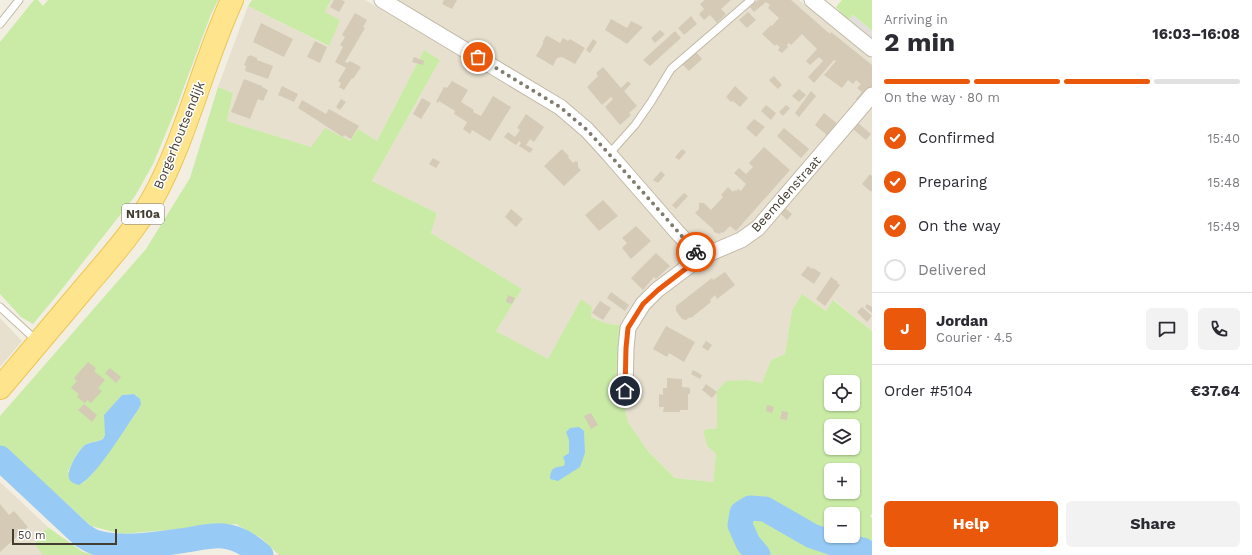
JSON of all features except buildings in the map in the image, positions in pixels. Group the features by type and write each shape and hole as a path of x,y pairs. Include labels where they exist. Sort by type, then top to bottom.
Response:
{"main road":[{"name":"Borgerhoutsendijk","path":"0,388 110,257 134,227 152,200 178,143 208,60 232,0"}],"street":[{"path":"382,0 560,107 587,130 701,257"},
{"path":"812,0 872,49"},
{"name":"Beemdenstraat","path":"625,391 628,328 643,304 658,290 701,257 741,240 758,228 872,95"}],"lane":[{"path":"0,24 19,0"},
{"path":"609,154 635,125 671,69 751,0"},
{"path":"0,307 39,342"}],"shaded area":[{"path":"331,0 365,0 555,113 587,141 664,228 690,254 687,263 624,326 605,323 591,317 581,299 548,360 496,331 522,289 431,233 437,213 372,181 440,60 424,50 377,141 358,129 350,141 311,147 227,121 233,93 218,87 248,6 328,46 325,12"},
{"path":"398,0 799,0 872,59 872,92 757,227 706,248 698,245 598,130 583,115 563,99"},
{"path":"853,15 872,31 872,41 848,21"},
{"path":"872,97 872,331 834,300 826,311 802,294 792,310 785,354 771,360 762,384 747,380 717,391 717,428 703,430 707,446 716,454 713,482 675,478 648,451 628,422 621,393 633,329 649,305 701,260 743,241"},
{"path":"0,318 22,341 0,367"},
{"path":"0,482 49,528 39,533 35,545 43,555 0,555"}],"green space":[{"path":"34,0 38,0 43,6 48,0 218,0 211,14 175,111 153,164 135,196 33,324 21,317 0,294 0,42"},
{"path":"252,0 331,0 325,12 340,20 329,46 248,6"},
{"path":"842,0 872,0 872,31 853,15 848,21 836,7"},
{"path":"424,50 440,60 372,181 437,213 431,233 522,289 496,331 548,359 581,299 592,307 591,317 605,323 624,326 621,393 628,422 648,451 675,478 713,482 716,454 707,446 703,430 717,428 717,391 726,381 747,380 762,383 771,360 785,354 792,310 802,294 826,311 833,300 872,331 872,514 870,516 872,518 872,555 279,555 261,538 236,524 122,534 91,526 0,447 0,416 146,249 190,178 218,87 233,93 227,121 311,147 325,128 350,141 358,129 377,141","holes":["134,394 137,396 138,410 93,473 83,483 68,472 75,458 82,447 103,439 105,435 105,415 122,395"]},
{"path":"49,528 83,552 96,555 43,555 35,545 39,533"}],"water":[{"path":"134,394 140,399 141,404 110,451 86,480 79,485 72,482 69,478 69,470 82,447 89,443 103,439 105,435 104,415 122,395"},
{"path":"579,427 584,431 585,453 580,467 558,481 550,479 552,470 557,467 564,466 565,462 563,457 569,453 569,440 566,432 570,428"}],"waterway":[{"path":"0,458 82,535 94,542 119,546 142,546 210,536 223,536 244,542 261,555"},
{"path":"758,555 748,543 740,525 742,513 750,508 765,509 812,536 842,546 863,550 869,555"}],"way so far":[{"path":"478,57 560,107 587,130 696,252"}],"route":[{"path":"625,391 628,328 643,304 658,290 701,257 696,252"}]}
